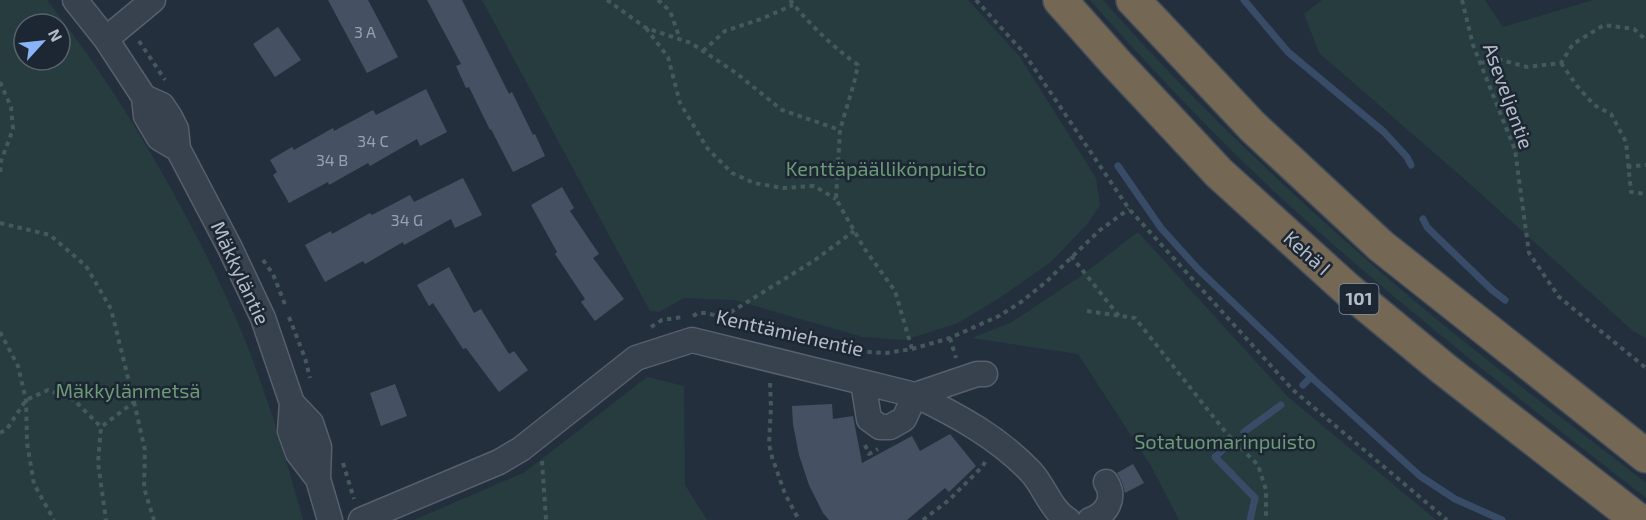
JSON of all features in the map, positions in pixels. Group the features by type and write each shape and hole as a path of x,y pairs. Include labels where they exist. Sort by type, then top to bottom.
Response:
{"highway":[{"name":"Kehä I","path":"1060,0 1219,173 1338,281 1444,369 1638,520"},
{"path":"1132,0 1253,127 1382,246 1646,456"}],"street":[{"name":"Mäkkyläntie","path":"75,0 106,39 144,97 162,105 176,129 178,149 230,248 263,318 292,403 311,423 319,447 318,479 330,520"},
{"path":"106,39 153,0"},
{"path":"361,520 499,462 541,434 636,358 692,340 915,395 950,411 987,435 1033,474 1054,508 1068,520"},
{"path":"863,382 869,419 880,427 890,427 904,419 915,395 977,374 985,374"},
{"path":"1090,520 1106,509 1111,498 1106,482"}],"path":[{"path":"607,0 646,28 668,57 680,103 707,148 732,173 754,183 783,188 814,186 836,199 864,248 895,291 912,349"},
{"path":"658,0 670,11 680,39"},
{"path":"790,0 817,32 858,66 840,130 836,199"},
{"path":"976,0 1024,53 1129,209 1293,390 1447,520"},
{"name":"Aseveljentie","path":"1462,0 1473,45 1515,150 1529,253 1559,297 1646,368"},
{"path":"703,51 724,31 794,5"},
{"path":"1562,63 1573,44 1604,25 1634,29 1646,40"},
{"path":"646,28 692,43 736,73 782,110 840,130"},
{"path":"1480,63 1501,60 1527,67 1562,63"},
{"path":"1562,63 1577,86 1594,105 1611,114 1626,142 1631,192 1646,195"},
{"path":"0,82 11,107 13,129 1,161 0,176"},
{"path":"1627,167 1646,165"},
{"name":"Kenttämiehentie","path":"690,317 698,313 706,313 853,351 886,354 912,349 950,338 999,316 1021,302 1046,282 1100,230 1129,209"},
{"path":"0,223 50,235 86,266 111,309 145,450 144,488 154,520"},
{"path":"723,317 815,260 854,231"},
{"path":"1071,256 1119,316"},
{"path":"1087,311 1135,318 1227,434 1257,465 1266,490 1266,520"},
{"path":"0,332 18,366 26,400 27,443 33,484 54,520"},
{"path":"0,433 7,429 26,400 48,390 74,400 101,427"},
{"path":"106,520 98,463 101,427 134,402"},
{"path":"771,407 769,444 772,457 785,495 799,520"},
{"path":"541,434 546,520"},
{"path":"923,520 949,500 983,466 989,454"}],"green space":[{"name":"Mäkkylänmetsä","path":"0,0 47,0 56,12 12,12 12,72 72,72 72,34 128,116 164,177 214,271 244,338 282,445 303,520 0,520"},
{"name":"Kenttäpäällikönpuisto","path":"482,0 968,0 1020,57 1096,178 1100,205 1088,223 1051,262 998,299 956,324 904,340 863,337 734,300 684,298 659,312 650,311"},
{"path":"1090,0 1103,0 1177,80 1254,157 1417,303 1646,483 1646,498 1439,334 1319,232 1201,119"},
{"path":"1322,0 1485,0 1503,27 1593,0 1646,0 1646,338 1633,331 1470,184 1319,53 1304,14"},
{"name":"Sotatuomarinpuisto","path":"1138,232 1288,397 1436,520 1179,520 1151,466 1078,354 972,338 1012,322 1078,278"},
{"path":"647,377 684,386 685,485 707,520 414,520 525,472"}],"building":[{"path":"328,0 368,0 398,57 367,73"},
{"path":"427,0 462,0 509,94 512,92 545,156 513,172 469,87 466,88 456,66 461,64"},
{"path":"278,27 301,60 275,77 253,44"},
{"path":"426,89 447,132 420,146 417,139 370,166 368,163 329,185 328,182 289,203 273,175 277,172 270,160 292,147 294,150 333,128 334,131 373,110 376,115"},
{"path":"463,178 482,215 455,228 451,219 404,245 403,242 365,264 363,261 325,282 305,245 410,195 414,202"},
{"path":"562,187 574,208 570,211 599,254 593,258 624,299 595,321 581,302 585,299 555,254 557,252 531,205"},
{"path":"449,267 474,313 481,309 509,354 514,351 528,370 499,392 466,348 463,349 433,303 429,306 417,285"},
{"path":"395,384 407,416 381,426 370,393"},
{"path":"832,404 833,419 853,416 862,463 912,436 920,451 950,434 976,466 949,492 945,488 907,520 829,520 809,485 799,455 792,406"},
{"path":"1133,464 1144,483 1125,493 1117,473"}],"waterway":[{"path":"1244,0 1288,52 1384,132 1407,157 1411,165"},
{"path":"1118,166 1161,228 1198,269 1311,377 1420,476 1455,499 1502,520"},
{"path":"1423,219 1434,234 1505,300"},
{"path":"1303,385 1311,377"},
{"path":"1244,432 1281,405"},
{"path":"1225,448 1215,457 1255,498 1250,520"}]}
